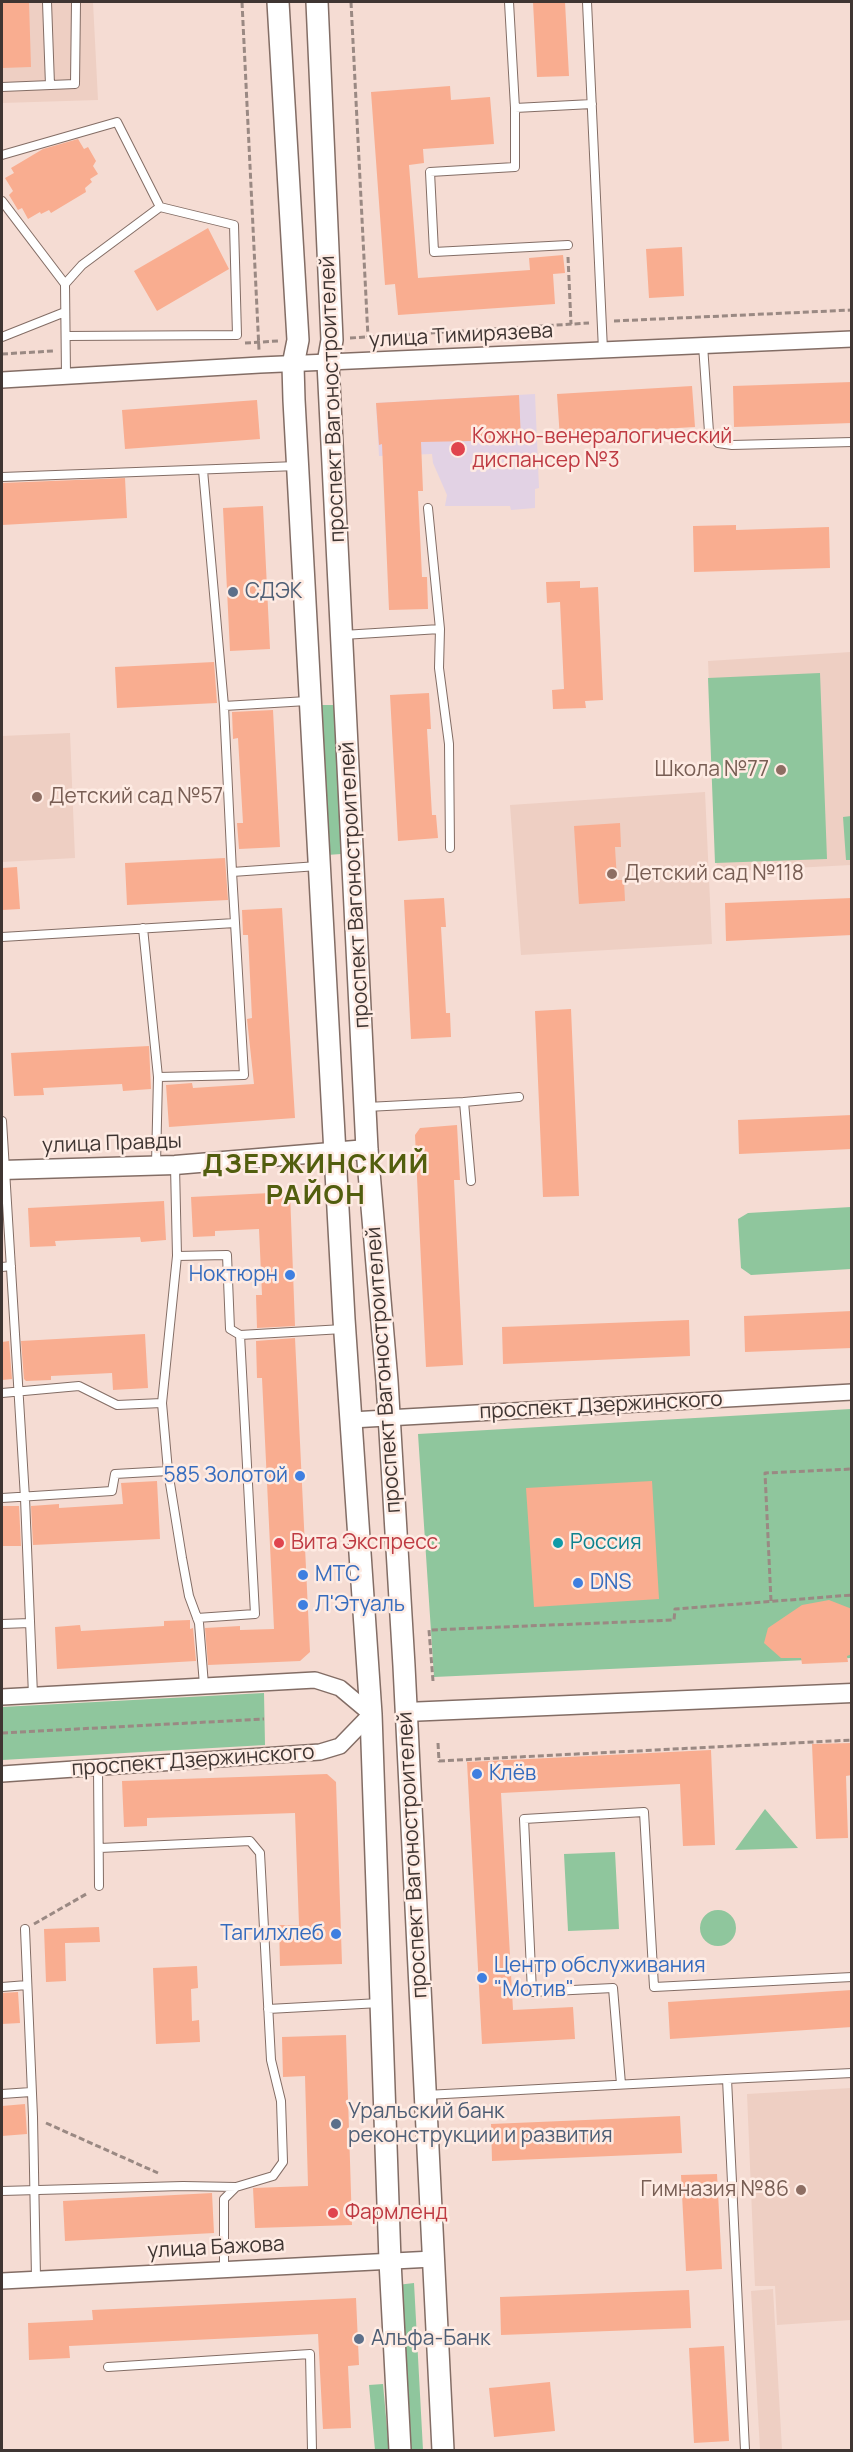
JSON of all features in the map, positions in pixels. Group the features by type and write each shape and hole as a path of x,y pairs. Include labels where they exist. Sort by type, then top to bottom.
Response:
{"main road":[{"name":"проспект Вагоностроителей","path":"278,2 298,340 293,365 310,701 345,1329 371,1714 390,2261 400,2451"},
{"name":"проспект Вагоностроителей","path":"317,2 332,340 328,363 367,1107 367,1149 388,1416 406,1712 443,2451"},
{"path":"371,1714 406,1712"}],"street":[{"name":"улица Тимирязева","path":"2,380 260,365 852,339"},
{"name":"улица Правды","path":"3,1170 175,1165 367,1149"},
{"name":"проспект Дзержинского","path":"351,1420 388,1416 852,1392"},
{"path":"2,1697 315,1680 339,1688 371,1714"},
{"path":"406,1712 852,1694"},
{"name":"проспект Дзержинского","path":"2,1774 320,1752 340,1746 371,1714"},
{"name":"улица Бажова","path":"2,2281 433,2259"}],"lane":[{"path":"47,2 50,85"},
{"path":"2,87 75,84 76,2"},
{"path":"508,2 515,108 515,167 430,172 434,252 568,245"},
{"path":"586,2 603,350"},
{"path":"515,108 592,104"},
{"path":"2,155 117,122 160,207 234,225 237,335 66,336"},
{"path":"2,201 65,284 66,376"},
{"path":"65,284 82,265 160,207"},
{"path":"2,337 65,312"},
{"path":"703,345 709,432 718,443 732,446 852,442"},
{"path":"2,477 299,466"},
{"path":"158,1077 244,1075 224,706 203,470"},
{"path":"428,508 440,629 439,668 449,744 450,848"},
{"path":"341,635 440,629"},
{"path":"224,706 310,701"},
{"path":"232,872 319,866"},
{"path":"2,937 235,923"},
{"path":"143,928 158,1077 156,1165"},
{"path":"367,1107 519,1097"},
{"path":"464,1102 471,1182"},
{"path":"2,1120 3,1170 25,1498 33,1695"},
{"path":"175,1165 177,1256 162,1403 168,1471 189,1596 197,1618 204,1685"},
{"path":"177,1256 227,1255 230,1329 240,1335 345,1329"},
{"path":"2,1266 11,1266"},
{"path":"197,1618 255,1614 240,1335"},
{"path":"2,1393 79,1386 117,1405 162,1403"},
{"path":"2,1498 112,1491 115,1474 168,1471"},
{"path":"2,1624 30,1623"},
{"path":"98,1769 99,1886"},
{"path":"621,2084 613,1988 532,1992 524,1819 644,1812 654,1987 852,1977"},
{"path":"2,2191 183,2186 236,2187 273,2176 283,2162 281,2101 271,2060 260,1853 250,1841 100,1848"},
{"path":"25,1929 33,2117 36,2278"},
{"path":"2,1987 27,1985"},
{"path":"268,2009 381,2003"},
{"path":"425,2095 852,2073"},
{"path":"727,2079 745,2451"},
{"path":"2,2094 31,2092"},
{"path":"224,2269 225,2199 236,2187"},
{"path":"108,2367 310,2354 312,2451"}],"path":[{"path":"242,2 260,365"},
{"path":"351,2 368,337"},
{"path":"568,245 571,324"},
{"path":"332,340 602,322 852,310"},
{"path":"236,343 298,340"},
{"path":"2,354 66,350"},
{"path":"771,1601 765,1473 852,1469"},
{"path":"433,1681 429,1630 674,1620 675,1609 852,1595"},
{"path":"2,1733 264,1719"},
{"path":"438,1743 439,1761 852,1740"},
{"path":"25,1929 99,1886"},
{"path":"33,2117 164,2176"}],"shaded area":[{"path":"2,2 93,2 98,100 2,103"},
{"name":"Кожно-венералогический диспансер №3","path":"535,394 539,488 535,489 535,508 511,510 510,506 445,506 447,495 433,463 432,454 379,456 376,403"},
{"name":"Школа №77","path":"851,652 851,865 717,872 708,661"},
{"name":"Детский сад №57","path":"70,733 75,858 2,862 2,736"},
{"name":"Детский сад №118","path":"705,792 712,944 521,955 510,805"},
{"name":"Гимназия №86","path":"851,2088 851,2320 777,2325 775,2286 755,2286 747,2094"},
{"path":"773,2289 782,2450 760,2450 751,2291"}],"green space":[{"name":"Школа №77","path":"820,673 827,859 715,863 708,678"},
{"path":"319,705 334,705 341,854 327,855"},
{"path":"851,816 851,860 846,860 843,817"},
{"path":"851,1207 851,1269 751,1275 741,1268 738,1219 748,1213"},
{"path":"851,1409 851,1658 434,1677 418,1434"},
{"path":"264,1693 265,1745 2,1760 2,1707"},
{"path":"765,1809 798,1848 735,1850"},
{"path":"615,1852 619,1929 568,1931 564,1854"},
{"path":"718,1910 730,1916 736,1928 730,1940 718,1946 706,1940 700,1928 706,1916"},
{"path":"414,2283 423,2450 406,2450 397,2285"},
{"path":"383,2384 389,2450 375,2450 369,2385"}],"building":[{"path":"2,2 29,2 31,67 2,68"},
{"path":"533,2 565,2 569,76 537,77"},
{"path":"450,86 451,100 490,97 494,144 423,149 424,163 409,165 418,278 530,270 529,258 563,255 565,273 553,274 555,304 398,315 395,284 385,285 371,92"},
{"path":"78,139 84,149 88,147 96,161 93,166 98,174 90,179 92,182 85,188 86,192 51,213 49,210 41,214 40,212 28,219 22,208 18,210 9,195 13,191 5,178 14,173 11,168 43,149"},
{"path":"208,228 229,269 157,311 134,271"},
{"path":"682,247 684,296 649,298 646,249"},
{"path":"852,382 852,423 734,427 733,386"},
{"path":"692,386 695,427 607,432 607,436 560,439 557,394"},
{"path":"519,395 521,440 421,442 423,491 418,491 422,577 427,577 428,609 389,610 382,444 379,445 376,403"},
{"path":"257,400 260,439 125,449 122,410"},
{"path":"125,478 127,518 2,525 2,483"},
{"path":"263,506 270,649 230,651 223,508"},
{"path":"736,525 736,530 829,527 830,568 694,572 693,526"},
{"path":"580,581 580,588 598,587 603,700 585,701 586,708 553,709 552,690 564,689 560,602 547,603 546,582"},
{"path":"214,662 217,703 117,708 115,667"},
{"path":"429,693 431,729 427,729 432,815 436,815 438,838 398,841 390,695"},
{"path":"273,710 280,847 239,849 237,823 243,823 238,738 233,739 232,712"},
{"path":"620,823 621,847 615,847 617,880 624,880 625,901 579,904 574,826"},
{"path":"225,858 228,900 127,905 125,863"},
{"path":"17,867 20,909 2,910 2,868"},
{"path":"444,898 446,927 441,927 446,1013 450,1013 451,1037 411,1039 404,900"},
{"path":"852,898 852,935 726,941 725,903"},
{"path":"282,908 295,1118 169,1127 166,1085 192,1083 193,1088 254,1084 247,1019 252,1018 248,935 243,935 242,910"},
{"path":"571,1009 579,1196 543,1197 535,1011"},
{"path":"149,1046 151,1089 123,1091 122,1084 43,1088 44,1095 14,1096 11,1053"},
{"path":"852,1115 852,1149 739,1154 738,1120"},
{"path":"457,1125 460,1180 454,1180 463,1365 426,1367 415,1135 420,1128"},
{"path":"290,1192 295,1326 257,1328 256,1295 262,1295 259,1229 215,1231 215,1236 193,1237 191,1197"},
{"path":"164,1201 166,1240 141,1242 140,1237 55,1241 56,1246 30,1247 28,1208"},
{"path":"852,1311 852,1348 745,1352 744,1316"},
{"path":"689,1320 690,1356 503,1364 502,1327"},
{"path":"145,1334 148,1388 113,1390 112,1373 51,1376 51,1380 26,1381 24,1379 21,1341"},
{"path":"295,1338 310,1652 300,1661 208,1665 205,1628 240,1626 240,1630 274,1629 262,1378 257,1378 256,1341"},
{"path":"9,1341 12,1379 2,1380 2,1342"},
{"path":"157,1481 160,1539 33,1545 31,1506 59,1504 59,1508 123,1504 121,1483"},
{"path":"652,1481 659,1599 534,1607 526,1488"},
{"path":"2,1506 19,1506 21,1546 2,1546"},
{"path":"829,1600 852,1609 852,1654 847,1656 848,1662 802,1664 801,1658 781,1658 764,1643 768,1628 802,1605"},
{"path":"190,1620 190,1629 193,1628 196,1661 57,1669 55,1627 80,1625 81,1631 164,1626 164,1621"},
{"path":"852,1743 852,1775 846,1776 848,1838 816,1839 812,1744"},
{"path":"711,1750 715,1845 683,1846 680,1784 501,1793 513,2010 573,2007 575,2039 482,2044 467,1762"},
{"path":"327,1774 336,1782 342,1964 280,1966 279,1925 299,1925 295,1813 147,1818 147,1826 124,1827 122,1781"},
{"path":"99,1927 100,1942 65,1943 66,1981 46,1982 44,1929"},
{"path":"197,1966 198,1988 191,1989 192,2021 199,2020 200,2042 156,2044 153,1968"},
{"path":"852,1990 852,2027 670,2039 668,2002"},
{"path":"18,1992 20,2023 2,2024 2,1993"},
{"path":"346,2035 352,2225 255,2228 253,2188 308,2186 305,2076 283,2077 282,2037"},
{"path":"25,2104 27,2134 2,2136 2,2106"},
{"path":"680,2116 682,2153 492,2161 491,2124"},
{"path":"717,2174 722,2269 686,2271 681,2175"},
{"path":"212,2193 214,2233 65,2241 63,2201"},
{"path":"689,2290 691,2328 501,2335 500,2297"},
{"path":"356,2298 359,2365 348,2366 351,2428 323,2429 318,2334 69,2346 70,2358 29,2360 28,2323 93,2320 92,2310"},
{"path":"724,2346 729,2441 694,2443 689,2348"},
{"path":"550,2382 555,2431 494,2437 489,2388"}],"place":[{"name":"Кожно-венералогический диспансер №3","path":"458,449"},
{"name":"СДЭК","path":"233,592"},
{"name":"Школа №77","path":"781,770"},
{"name":"Детский сад №57","path":"37,797"},
{"name":"Детский сад №118","path":"612,874"},
{"name":"Ноктюрн","path":"290,1275"},
{"name":"585 Золотой","path":"300,1476"},
{"name":"Вита Экспресс","path":"279,1543"},
{"name":"Россия","path":"558,1543"},
{"name":"МТС","path":"303,1575"},
{"name":"DNS","path":"578,1583"},
{"name":"Л'Этуаль","path":"303,1605"},
{"name":"Клёв","path":"477,1774"},
{"name":"Тагилхлеб","path":"336,1934"},
{"name":"Центр обслуживания \"Мотив\"","path":"482,1978"},
{"name":"Уральский банк реконструкции и развития","path":"336,2124"},
{"name":"Гимназия №86","path":"801,2190"},
{"name":"Фармленд","path":"333,2213"},
{"name":"Альфа-Банк","path":"359,2339"}],"district":[{"name":"ДЗЕРЖИНСКИЙ РАЙОН","path":"316,1180"}]}
